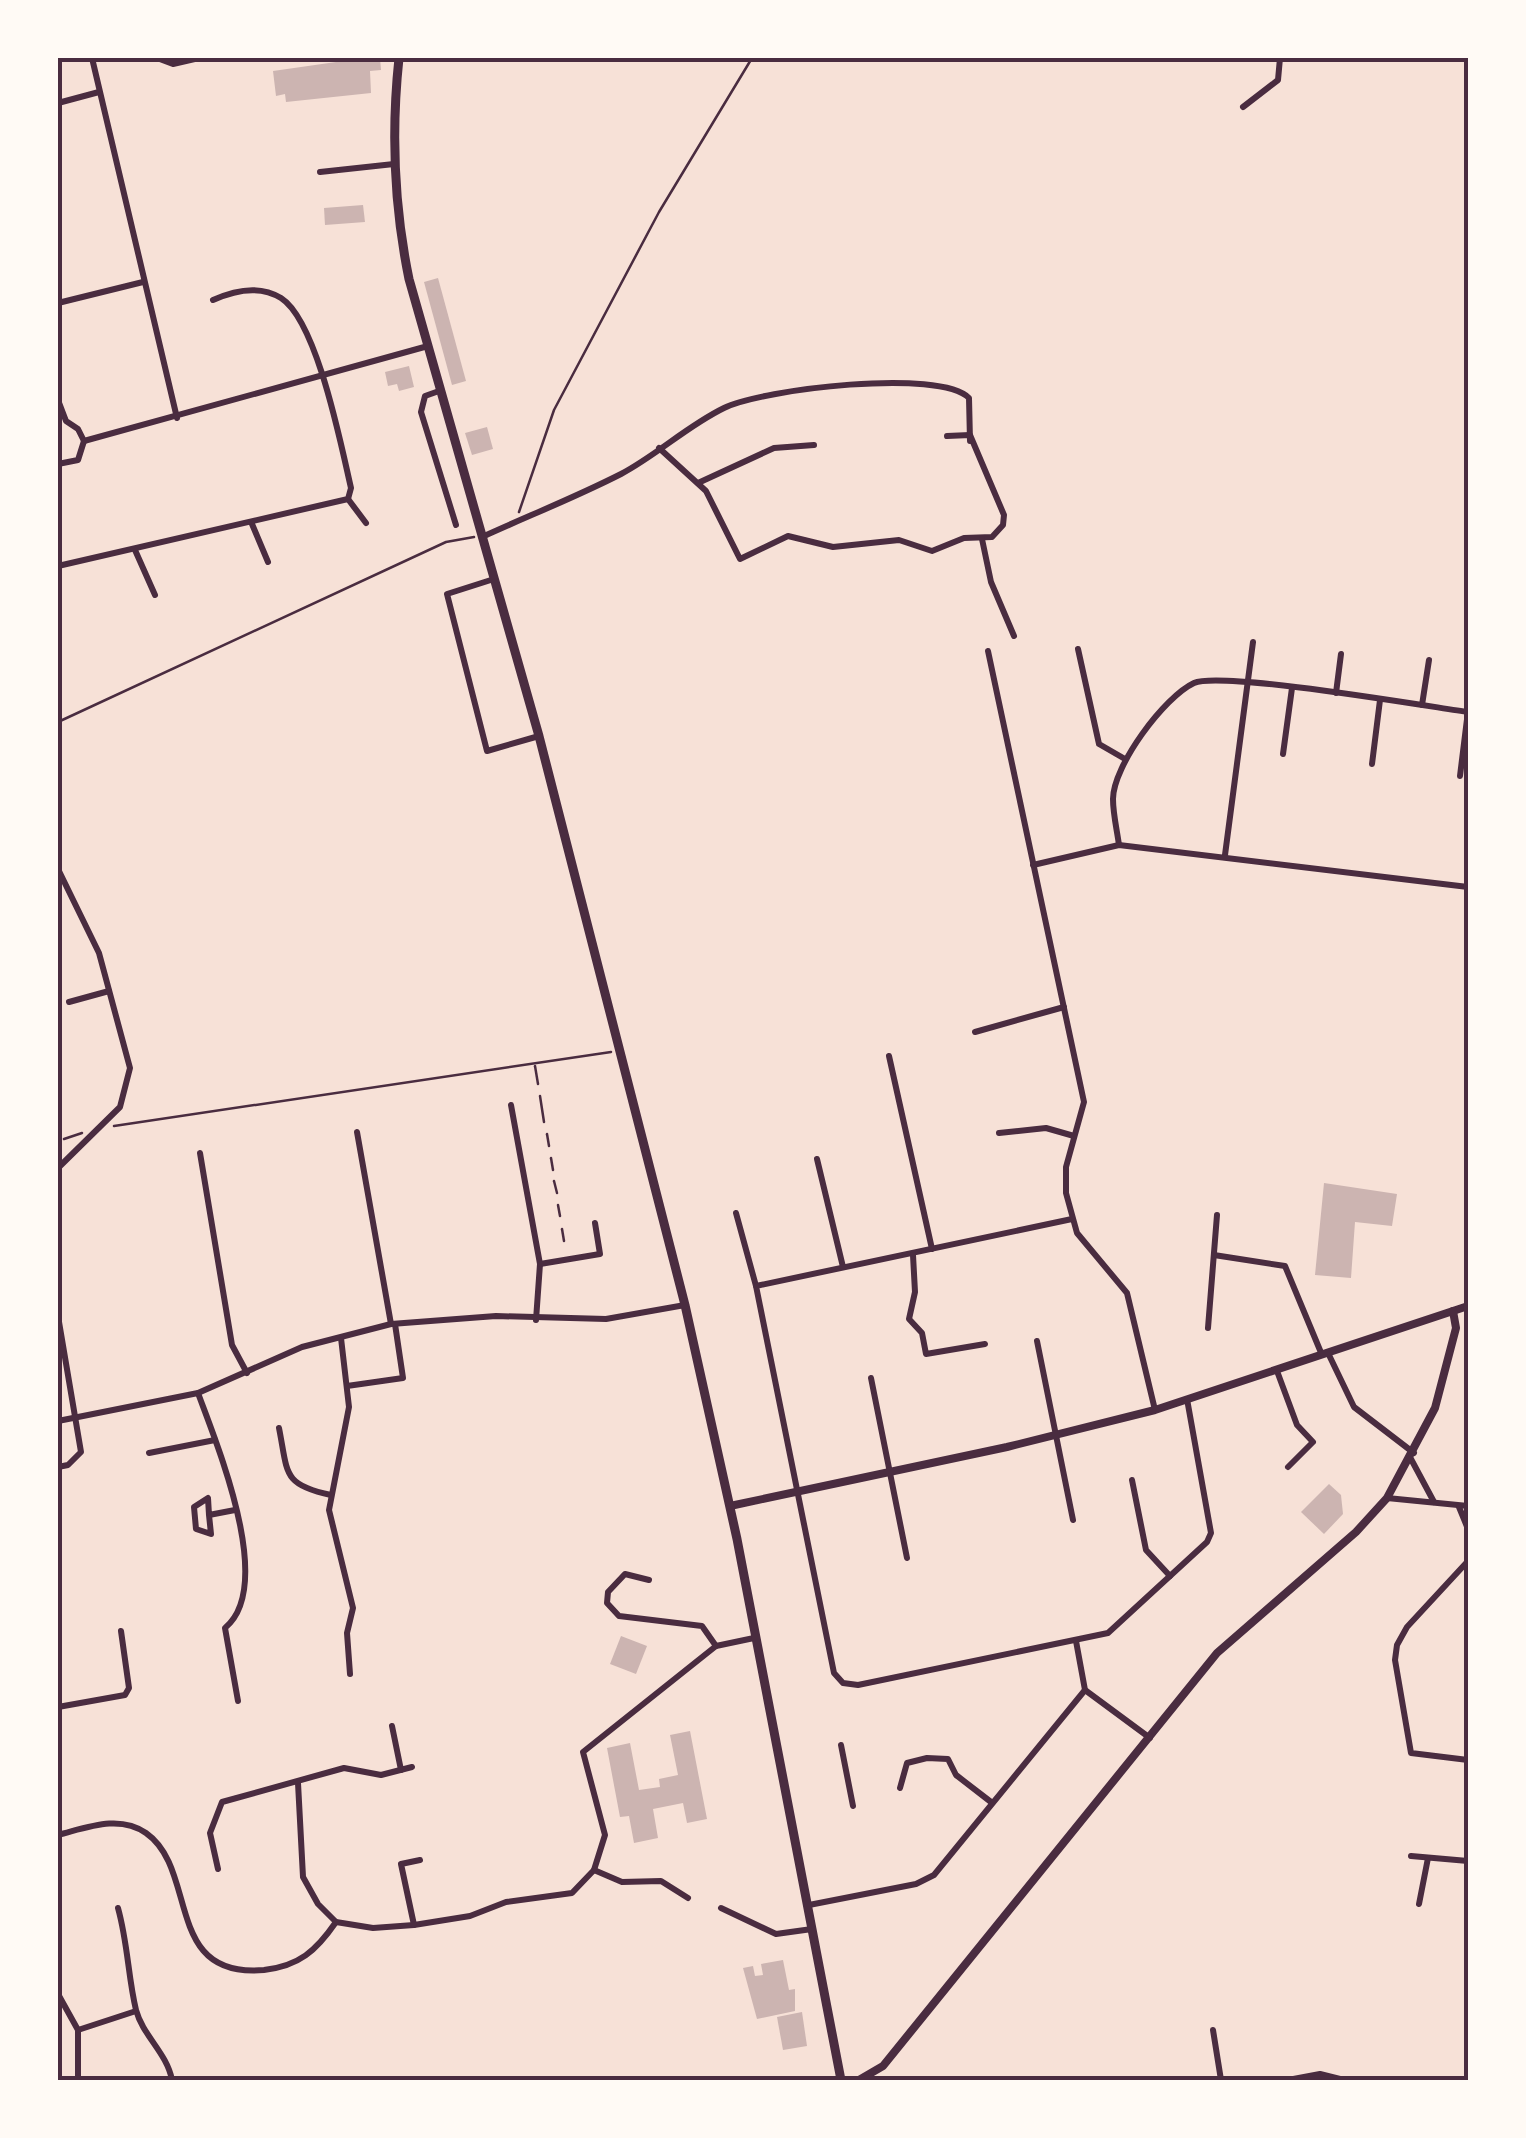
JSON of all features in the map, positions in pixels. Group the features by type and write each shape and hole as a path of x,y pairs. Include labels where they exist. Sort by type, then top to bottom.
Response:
{"main road":[{"path":"398,58 394,164 399,232 439,391 539,736 685,1306 730,1506 842,2080"}],"street":[{"path":"92,58 176,418"},
{"path":"157,58 173,64 199,58"},
{"path":"1243,107 1278,80 1280,58"},
{"path":"58,103 100,92"},
{"path":"320,172 394,164"},
{"path":"58,303 143,282"},
{"path":"213,300 244,290 263,291 284,300 314,349 351,488 348,499"},
{"path":"84,441 428,346"},
{"path":"481,537 624,472 659,448 725,407 752,398 840,384 915,384 962,391 969,398 970,438 1004,515 998,530 982,539 964,538 932,550 900,540 833,546 788,536 740,559 726,525 698,483 659,448"},
{"path":"439,391 426,396 421,412 456,525"},
{"path":"58,400 62,422 78,428 84,441 78,460 58,464"},
{"path":"948,436 970,438"},
{"path":"698,483 774,448 814,445"},
{"path":"348,499 366,523"},
{"path":"58,566 348,499"},
{"path":"252,524 268,562"},
{"path":"982,539 991,582 1014,636"},
{"path":"136,550 155,595"},
{"path":"494,579 446,594 487,751 539,736"},
{"path":"1225,855 1253,642"},
{"path":"1078,650 1099,744 1125,758"},
{"path":"988,651 1084,1102 1064,1177 1072,1220 1077,1233 1127,1292 1154,1410"},
{"path":"1336,693 1341,654"},
{"path":"1422,705 1428,660"},
{"path":"1119,845 1112,796 1125,758 1174,698 1196,682 1247,683 1468,712 1460,776"},
{"path":"1283,754 1292,688"},
{"path":"1372,764 1380,700"},
{"path":"1032,865 1119,845 1225,855 1468,888"},
{"path":"58,869 99,953 130,1068 120,1107 58,1168"},
{"path":"69,1002 109,991"},
{"path":"975,1032 1064,1007"},
{"path":"889,1056 932,1249"},
{"path":"511,1106 540,1264 536,1320"},
{"path":"1000,1133 1046,1128 1074,1136"},
{"path":"347,1386 403,1378 358,1132"},
{"path":"200,1153 232,1345 247,1373"},
{"path":"817,1159 843,1267"},
{"path":"736,1213 756,1286 794,1490 834,1672 842,1683 858,1686 1076,1641 1121,1626 1207,1542 1211,1533 1187,1399"},
{"path":"1208,1328 1217,1215"},
{"path":"756,1286 1072,1220"},
{"path":"540,1264 600,1254 595,1223"},
{"path":"913,1254 915,1292 908,1320 922,1332 926,1354 984,1344"},
{"path":"1214,1255 1278,1261 1285,1266 1354,1407 1413,1456 1434,1502"},
{"path":"58,1421 198,1393 302,1347 393,1324 496,1316 606,1319 685,1306"},
{"path":"730,1506 1154,1410 1468,1306"},
{"path":"859,2080 878,2072 1217,1653 1356,1532 1387,1498 1413,1456 1446,1375 1456,1328 1453,1312"},
{"path":"58,1316 81,1452 68,1465 58,1467"},
{"path":"340,1338 347,1386 346,1434 332,1495 330,1530 353,1608 347,1633 350,1674"},
{"path":"1038,1340 1073,1520"},
{"path":"1277,1370 1297,1425 1313,1442 1288,1466"},
{"path":"871,1378 907,1558"},
{"path":"198,1393 226,1464 246,1590 242,1608 225,1628 238,1700"},
{"path":"279,1428 289,1479 300,1488 332,1495"},
{"path":"149,1453 215,1440"},
{"path":"1132,1480 1146,1550 1170,1576"},
{"path":"208,1498 209,1515 211,1534 196,1528 194,1507 208,1498"},
{"path":"1387,1498 1464,1506 1468,1529"},
{"path":"209,1515 235,1510"},
{"path":"1468,1561 1407,1626 1394,1660 1411,1753 1468,1760"},
{"path":"649,1580 625,1574 618,1578 608,1592 611,1609 619,1616 702,1626 716,1646"},
{"path":"58,1706 125,1694 128,1688 121,1632"},
{"path":"298,1782 302,1876 318,1904 336,1922 374,1928 414,1925 470,1916 506,1902 572,1893 594,1870 605,1835 583,1752 716,1646 754,1638"},
{"path":"1076,1641 1084,1690 1150,1738"},
{"path":"809,1905 916,1884 934,1875 1084,1690"},
{"path":"392,1726 401,1770"},
{"path":"841,1745 852,1806"},
{"path":"900,1788 907,1763 927,1758 948,1759 956,1775 991,1802"},
{"path":"218,1868 210,1833 222,1802 344,1768 380,1775 412,1767"},
{"path":"58,1835 110,1822 144,1832 164,1856 187,1925 208,1957 246,1971 292,1967 319,1946 336,1922"},
{"path":"1411,1856 1468,1862"},
{"path":"1419,1904 1428,1858"},
{"path":"414,1925 401,1864 420,1860"},
{"path":"594,1870 622,1882 662,1881 688,1898"},
{"path":"118,1908 130,1950 136,2012 168,2060 172,2080"},
{"path":"721,1908 776,1934 814,1929"},
{"path":"58,1994 78,2030 78,2080"},
{"path":"78,2030 136,2012"},
{"path":"1213,2030 1221,2080"},
{"path":"1288,2080 1320,2074 1344,2080"}],"path":[{"path":"522,518 518,505 554,410 659,212 752,58"},
{"path":"58,722 446,542 481,537"},
{"path":"64,1139 100,1128 622,1050"},
{"path":"534,1064 538,1084"},
{"path":"540,1096 544,1122"},
{"path":"546,1134 548,1146"},
{"path":"550,1158 552,1170"},
{"path":"554,1181 556,1193"},
{"path":"558,1204 560,1216"},
{"path":"562,1229 564,1240"}],"building":[{"path":"380,58 381,70 370,71 371,93 286,102 285,94 276,96 273,71"},
{"path":"363,205 365,222 325,225 324,208"},
{"path":"438,278 466,381 452,385 424,282"},
{"path":"409,366 414,387 399,391 397,384 388,386 385,372"},
{"path":"487,427 493,449 472,455 465,433"},
{"path":"1324,1183 1397,1194 1392,1226 1355,1222 1351,1278 1315,1275"},
{"path":"1329,1484 1341,1495 1343,1514 1324,1534 1301,1512"},
{"path":"621,1636 647,1646 636,1674 610,1664"},
{"path":"690,1731 707,1819 687,1823 683,1803 653,1809 658,1838 634,1843 629,1816 620,1817 607,1748 630,1743 639,1790 660,1787 659,1779 678,1775 670,1735"},
{"path":"783,1960 789,1990 795,1989 795,2011 757,2019 743,1968 753,1966 755,1976 763,1975 761,1964"},
{"path":"802,2012 807,2046 783,2050 777,2017"}]}
